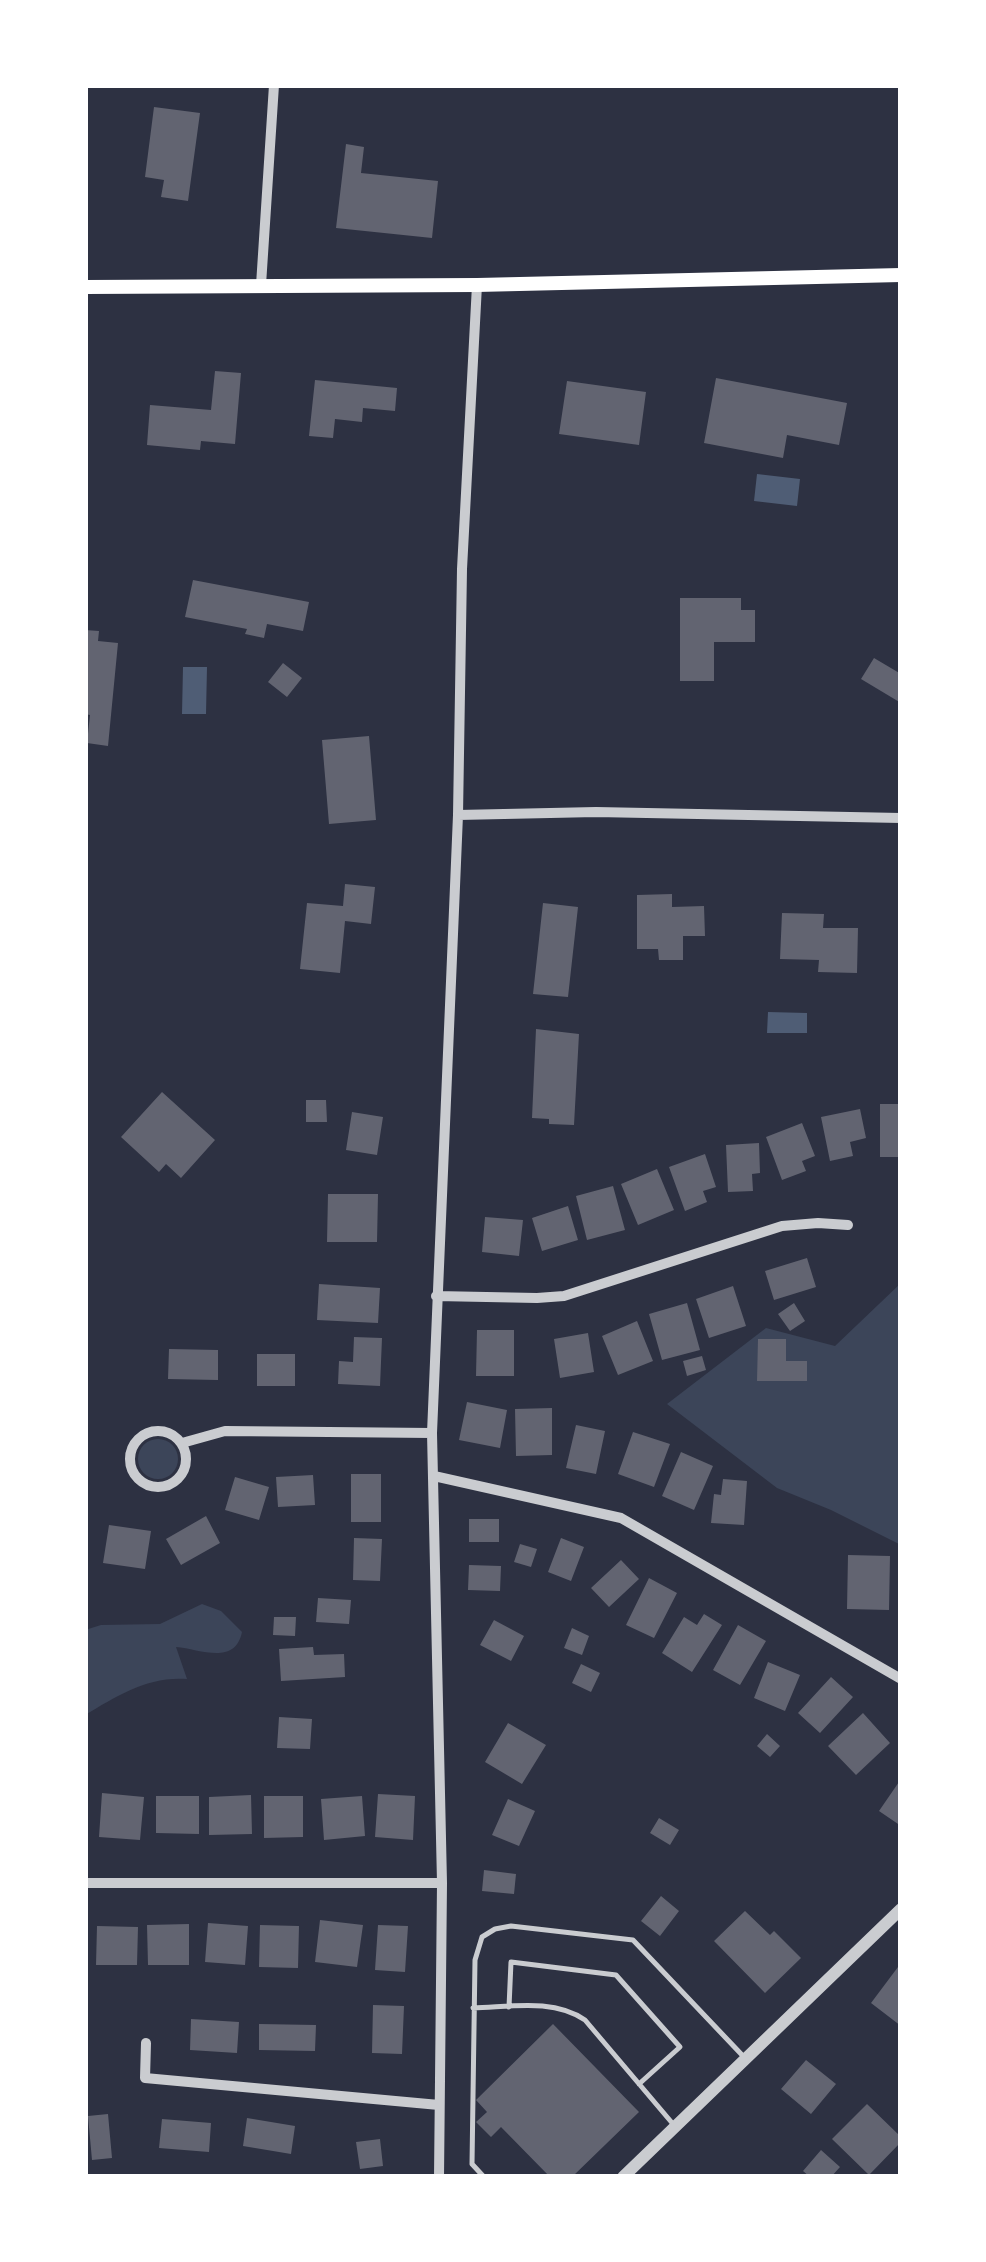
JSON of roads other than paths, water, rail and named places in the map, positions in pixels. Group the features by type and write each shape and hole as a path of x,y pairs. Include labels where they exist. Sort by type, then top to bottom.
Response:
{"main road":[{"path":"85,288 477,285 901,275"}],"street":[{"path":"261,286 274,85"},
{"path":"439,2177 442,1883 432,1433 458,815 462,569 477,285"},
{"path":"458,815 596,812 901,818"},
{"path":"436,1296 564,1296 782,1226 848,1225"},
{"path":"182,1443 225,1431 432,1433"},
{"path":"168,1432 182,1443 187,1461 184,1471 171,1485 152,1487 136,1476 130,1459 142,1436 168,1432"},
{"path":"434,1476 621,1518 901,1679"},
{"path":"85,1883 442,1883"},
{"path":"623,2177 901,1909"},
{"path":"146,2044 145,2078 439,2105"}],"lane":[{"path":"484,2177 472,2164 475,1960 482,1937 495,1929 512,1926 634,1940 745,2058"},
{"path":"508,2007 511,1962 616,1975 680,2047 639,2084"},
{"path":"473,2008 570,2009 585,2020 675,2126"}]}
